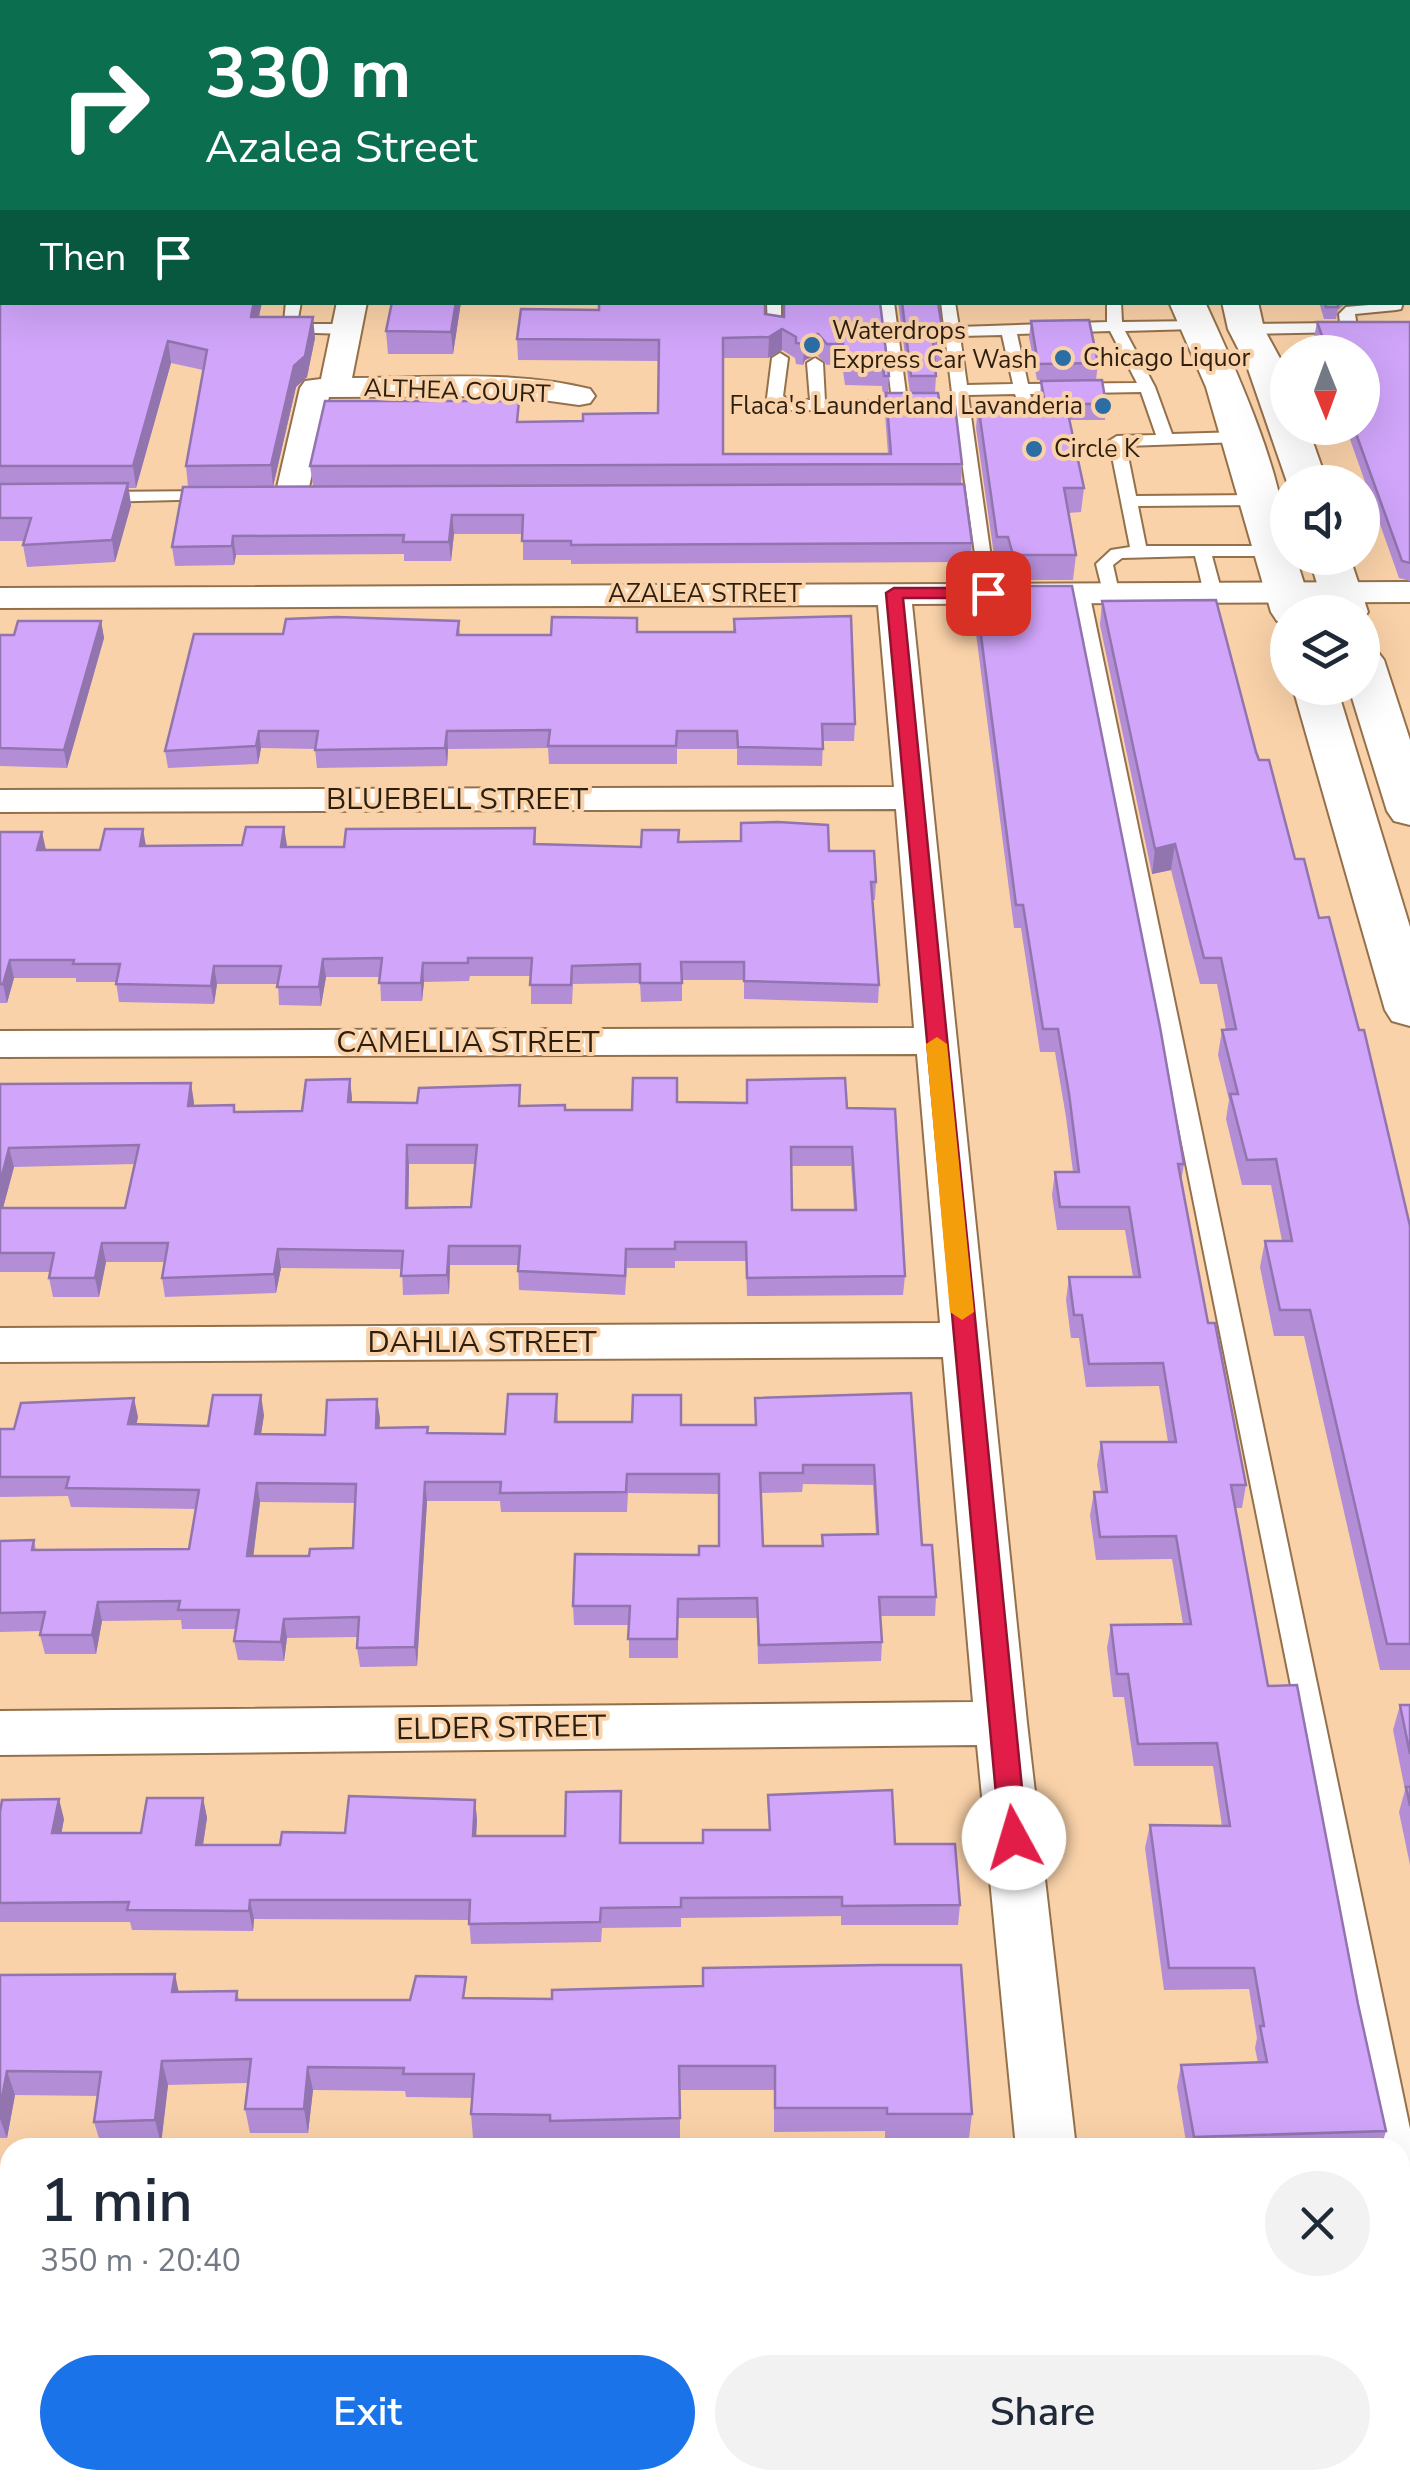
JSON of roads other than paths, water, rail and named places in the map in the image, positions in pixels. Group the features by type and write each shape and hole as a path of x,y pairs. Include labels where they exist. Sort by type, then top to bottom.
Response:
{"main road":[{"path":"1191,313 1225,387 1270,536"},
{"path":"1243,316 1270,377"},
{"path":"1319,705 1410,1010"},
{"path":"1376,705 1410,811"}],"street":[{"path":"291,496 316,388 336,388 349,316"},
{"name":"ALTHEA COURT","path":"336,388 514,387 579,396"},
{"name":"AZALEA STREET","path":"1340,588 1410,592"},
{"name":"AZALEA STREET","path":"0,598 1095,592 1213,593 1270,600"},
{"path":"894,593 1001,1723 1045,2138"},
{"name":"BLUEBELL STREET","path":"0,802 914,798"},
{"name":"CAMELLIA STREET","path":"0,1044 936,1041"},
{"name":"DAHLIA STREET","path":"0,1346 965,1340"},
{"name":"ELDER STREET","path":"0,1733 1001,1723"}],"lane":[{"path":"293,305 288,329 349,316"},
{"path":"774,305 776,332"},
{"path":"888,305 900,406"},
{"path":"948,305 988,593"},
{"path":"1114,305 1114,326 1146,387 1165,438"},
{"path":"1243,316 1357,327 1346,314 1350,310 1384,310 1396,305"},
{"path":"952,332 1114,326 1191,313"},
{"path":"1008,330 1029,423"},
{"path":"780,358 775,398 786,405 900,406 1021,389 1146,387"},
{"path":"815,364 818,407"},
{"path":"1139,550 1117,441 1241,437"},
{"path":"952,494 972,494"},
{"path":"78,497 233,496"},
{"path":"1128,501 1260,500"},
{"path":"1270,551 1139,550 1117,554 1104,564 1095,592 1398,2138"},
{"path":"1202,551 1213,593"}],"place":[{"name":"Waterdrops Express Car Wash","path":"812,345"},
{"name":"Chicago Liquor","path":"1063,358"},
{"name":"Flaca's Launderland Lavanderia","path":"1103,406"},
{"name":"Circle K","path":"1034,449"}]}
